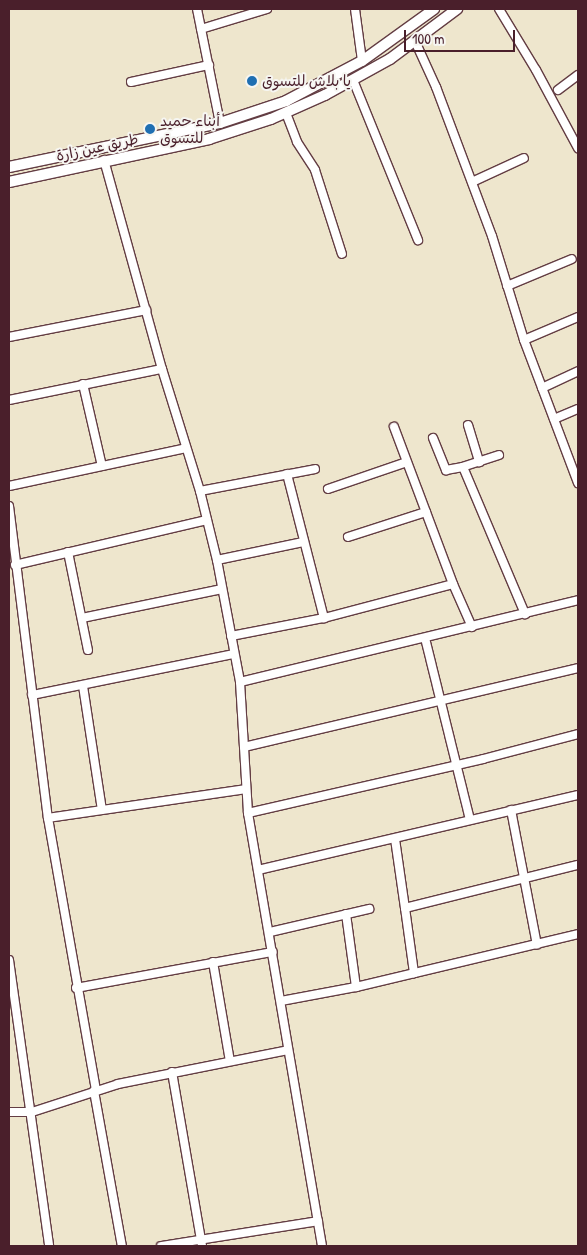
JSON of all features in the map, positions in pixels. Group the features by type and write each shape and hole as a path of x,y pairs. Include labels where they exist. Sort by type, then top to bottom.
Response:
{"main road":[{"name":"طريق عين زارة","path":"9,167 220,123 286,101 362,61 434,9"},
{"name":"طريق عين زارة","path":"9,182 225,135 286,113 353,80 415,41 457,9"}],"street":[{"path":"197,9 220,123"},
{"path":"201,29 267,9"},
{"path":"355,9 362,61"},
{"path":"499,9 540,77 578,148"},
{"path":"415,41 436,87 492,236 524,340 576,471 578,483"},
{"path":"131,82 208,65"},
{"path":"558,90 578,76"},
{"path":"353,80 418,240"},
{"path":"286,113 297,142 315,170 342,254"},
{"path":"472,182 524,158"},
{"path":"104,160 162,370 200,491 217,560 240,682 248,813 270,932 288,1050 322,1246"},
{"path":"507,286 572,259"},
{"path":"9,337 146,310"},
{"path":"524,340 578,318"},
{"path":"9,400 162,370"},
{"path":"542,388 578,371"},
{"path":"84,384 102,466"},
{"path":"554,419 578,409"},
{"path":"468,424 478,462"},
{"path":"394,427 472,627"},
{"path":"433,438 446,470 463,467 499,455"},
{"path":"9,486 186,448"},
{"path":"328,489 407,462"},
{"path":"463,467 526,614"},
{"path":"200,491 315,469"},
{"path":"286,474 324,618"},
{"path":"9,506 48,818 122,1246"},
{"path":"348,537 426,512"},
{"path":"15,565 207,520"},
{"path":"217,560 303,542"},
{"path":"68,552 88,650"},
{"path":"231,636 324,618 454,584"},
{"path":"82,618 222,589"},
{"path":"240,682 578,600"},
{"path":"425,638 442,699 470,820"},
{"path":"32,695 84,686 234,654"},
{"path":"244,747 578,668"},
{"path":"84,686 102,810"},
{"path":"248,813 456,765 578,734"},
{"path":"48,818 246,788"},
{"path":"258,870 578,795"},
{"path":"511,810 538,945"},
{"path":"395,839 414,973"},
{"path":"405,908 578,865"},
{"path":"270,932 369,909"},
{"path":"346,914 356,987"},
{"path":"281,1001 356,987 578,934"},
{"path":"76,988 272,952"},
{"path":"9,960 50,1246"},
{"path":"213,962 230,1061"},
{"path":"9,1112 32,1112 95,1091 172,1072 288,1050"},
{"path":"172,1072 202,1243"},
{"path":"161,1246 202,1243 318,1221"}],"place":[{"name":"يا بلاش للتسوق","path":"252,81"},
{"name":"أبناء حميد للتسوق","path":"150,129"}]}
